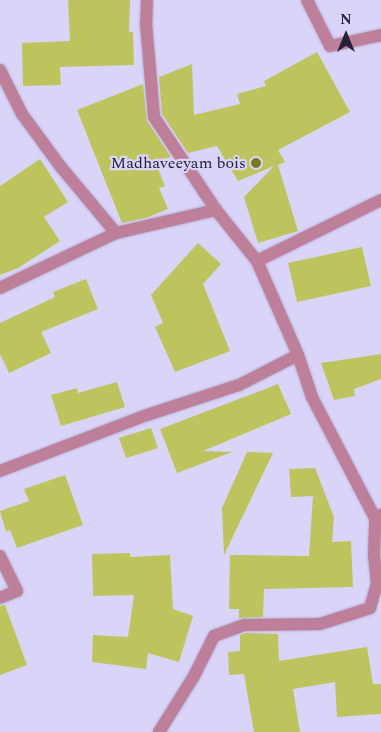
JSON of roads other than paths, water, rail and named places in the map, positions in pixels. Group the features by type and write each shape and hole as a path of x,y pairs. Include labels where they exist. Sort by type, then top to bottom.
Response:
{"street":[{"path":"147,0 146,23 154,117 216,210 257,261 298,355 312,397 378,517 374,555 378,584 370,608 320,624 245,625 214,636 194,676 159,732"},
{"path":"307,0 330,46 381,35"},
{"path":"0,70 22,114 61,167 116,233"},
{"path":"257,261 381,200"},
{"path":"0,288 116,233 216,210"},
{"path":"0,471 147,415 239,385 298,355"},
{"path":"0,556 17,590 0,598"}],"place":[{"name":"Madhaveeyam bois","path":"256,163"}]}
